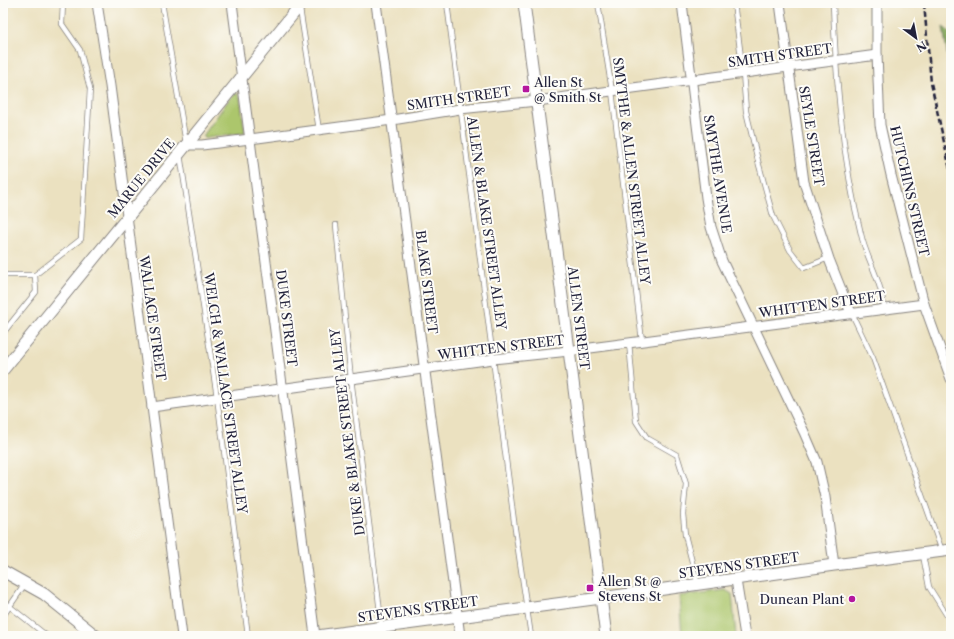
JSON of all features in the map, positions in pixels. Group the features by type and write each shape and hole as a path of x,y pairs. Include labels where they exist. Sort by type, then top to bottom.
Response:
{"street":[{"name":"WALLACE STREET","path":"97,3 110,86 126,218 182,636"},
{"name":"DUKE STREET","path":"232,3 316,636"},
{"name":"BLAKE STREET","path":"376,3 460,636"},
{"name":"ALLEN STREET","path":"524,3 606,636"},
{"name":"SMYTHE AVENUE","path":"682,3 690,80 711,227 722,261 817,462 825,497 834,565"},
{"name":"SEYLE STREET","path":"780,3 804,182 830,259 852,314"},
{"name":"HUTCHINS STREET","path":"877,3 877,56 880,125 891,175 924,304 951,379"},
{"name":"MARUE DRIVE","path":"3,370 300,4"},
{"name":"SMITH STREET","path":"183,149 202,145 392,120 460,109 537,101 836,60 877,56"},
{"name":"WHITTEN STREET","path":"152,407 216,397 425,370 494,359 569,351 924,304"},
{"name":"STEVENS STREET","path":"316,636 383,632 458,618 834,565 947,551"},
{"path":"3,571 44,594 96,636"},
{"path":"736,580 745,636"}],"lane":[{"path":"3,275 35,275 81,239 90,89 80,50 62,24 63,3"},
{"name":"WELCH & WALLACE STREET ALLEY","path":"162,3 248,636"},
{"name":"ALLEN & BLAKE STREET ALLEY","path":"447,3 515,529 531,636"},
{"name":"SMYTHE & ALLEN STREET ALLEY","path":"598,3 612,91 642,341"},
{"path":"734,3 743,73 746,111 773,216 790,250 804,268 830,259"},
{"path":"833,3 841,122 861,236 880,288 885,309"},
{"path":"300,4 319,130"},
{"name":"DUKE & BLAKE STREET ALLEY","path":"336,225 351,379 383,632"},
{"path":"3,333 36,292 35,275"},
{"path":"852,314 873,358 947,551"},
{"path":"629,342 636,421 647,438 677,455 686,484 683,514 685,535 698,585"},
{"path":"923,554 929,587 951,622"},
{"path":"3,616 26,583"},
{"path":"3,601 47,636"}],"green space":[{"path":"943,27 951,33 951,79"},
{"path":"237,93 240,97 245,133 205,138 203,136 230,98"},
{"path":"725,590 732,594 736,636 682,636 679,596"}],"railway":[{"path":"924,3 931,83 951,174"}],"place":[{"name":"Allen St @ Smith St","path":"526,89"},
{"name":"Allen St @ Stevens St","path":"590,588"},
{"name":"Dunean Plant","path":"852,599"}]}
